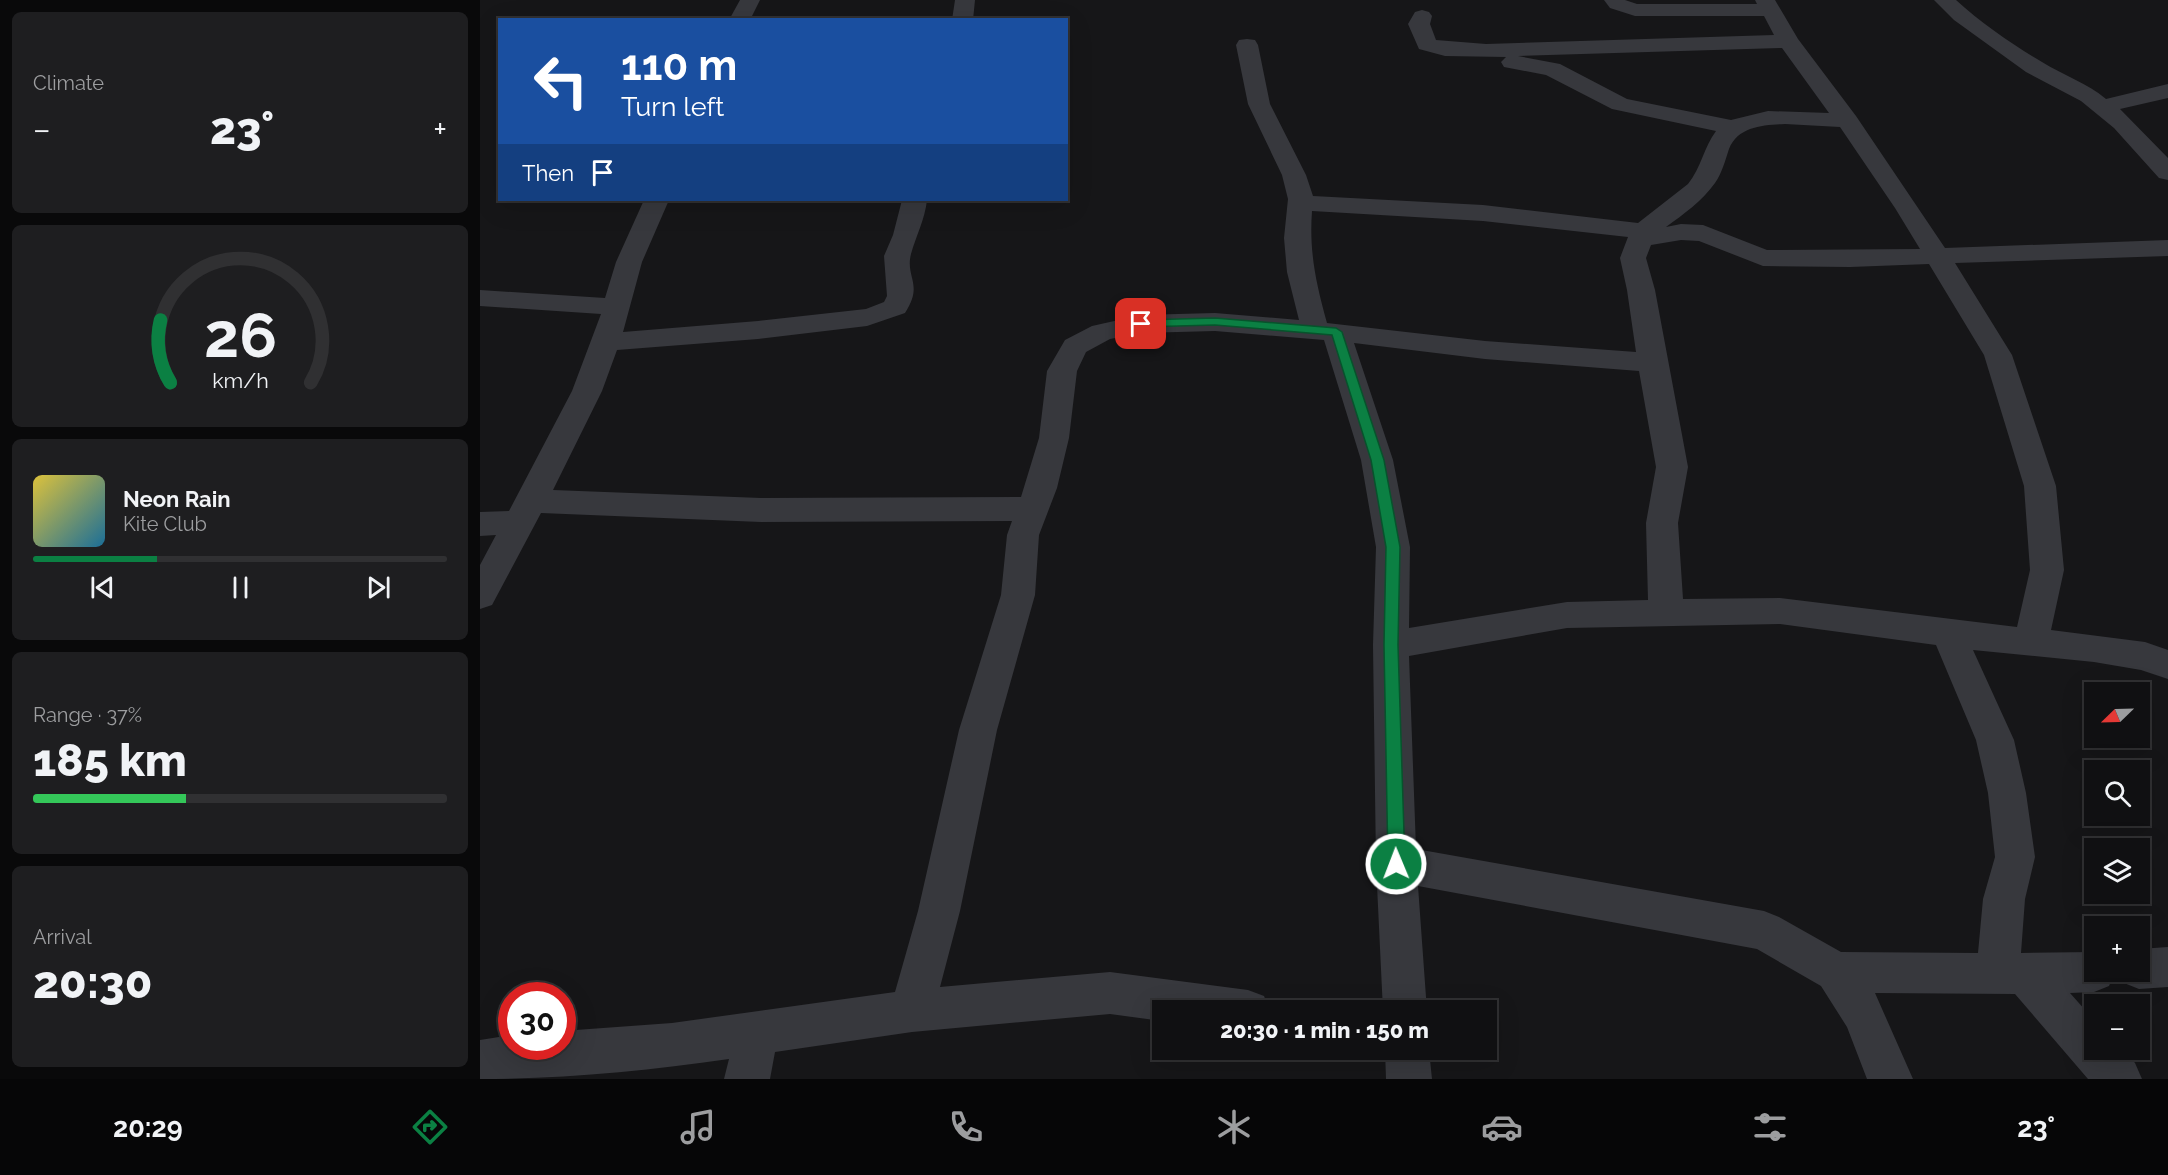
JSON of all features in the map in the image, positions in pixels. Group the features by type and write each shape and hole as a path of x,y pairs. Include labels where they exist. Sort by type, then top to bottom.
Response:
{"street":[{"path":"740,18 750,0"},
{"path":"962,18 966,0"},
{"path":"1614,0 1617,4 1635,10 1768,5 1788,41 1848,121 1908,208 1998,355 2040,486 2047,570 2031,642"},
{"path":"1944,0 1961,16 2034,67 2089,96 2122,123 2168,173"},
{"path":"1422,16 1419,24 1427,44 1454,50 1788,41"},
{"path":"1247,45 1259,104 1294,175 1301,203 1297,238 1300,272 1377,460 1393,547 1391,645 1396,864 1404,1000"},
{"path":"1509,49 1511,61 1515,63 1552,69 1620,104 1735,128"},
{"path":"2102,107 2168,91"},
{"path":"1666,613 1662,523 1672,467 1641,290 1633,258 1640,239 1653,233 1671,211 1705,181 1713,158 1726,134 1735,128 1757,120 1777,117 1848,121"},
{"path":"480,596 582,401 605,342 629,262 657,201"},
{"path":"605,342 758,330 867,317 885,312 895,307 901,297 897,256 906,235 915,201"},
{"path":"1301,203 1377,204 1497,213 1653,233 1703,233 1763,258 1938,256 2168,248"},
{"path":"480,298 616,307"},
{"path":"912,1011 939,911 978,730 1018,595 1023,535 1054,438 1062,371 1075,346 1102,332 1141,324 1215,322 1326,331 1485,350 1597,360 1652,362"},
{"path":"480,524 525,512 1033,509"},
{"path":"1391,645 1567,615 1780,611 1948,633 2094,648 2145,656 2168,665"},
{"path":"1948,633 1995,740 2007,793 2015,857 2004,899 2011,973 2070,1027 2119,1079"},
{"path":"1396,864 1764,931 1836,972 1864,1014 1890,1079"},
{"path":"2150,968 2168,967"},
{"path":"1836,972 2084,972"},
{"path":"480,1063 523,1056 672,1045 912,1011 1110,993 1164,1000"},
{"path":"747,1079 757,1033"},
{"path":"1408,1060 1409,1079"}],"route":[{"path":"1141,324 1215,322 1336,332 1377,460 1393,547 1391,645 1396,864"}]}
